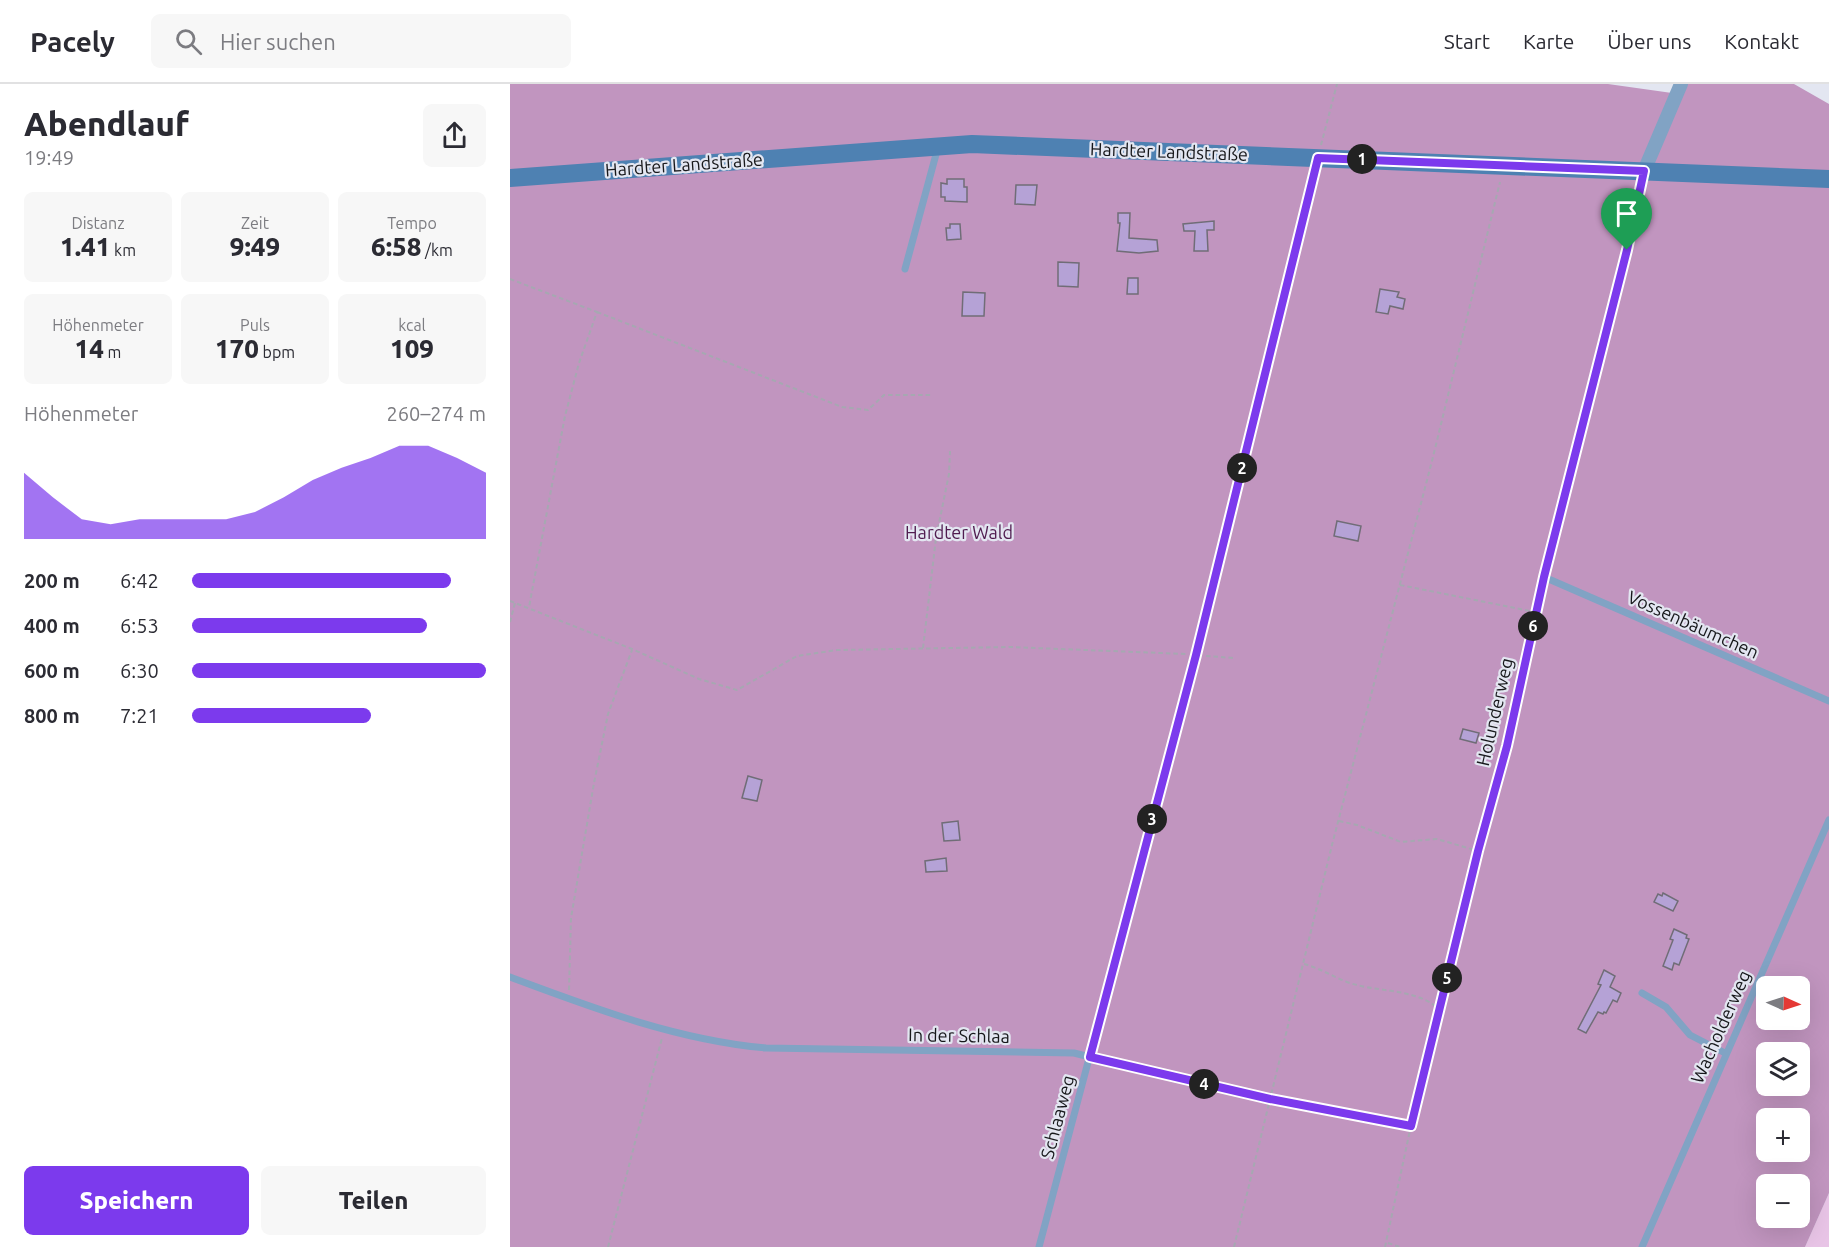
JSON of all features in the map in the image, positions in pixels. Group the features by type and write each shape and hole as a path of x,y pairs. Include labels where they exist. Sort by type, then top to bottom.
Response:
{"main road":[{"name":"Hardter Landstraße","path":"510,178 972,144 1320,152 1504,165 1829,179"}],"street":[{"path":"1644,171 1681,84"}],"lane":[{"path":"905,269 939,145"},
{"name":"Schlaaweg","path":"1039,1247 1196,655 1320,152"},
{"name":"Vossenbäumchen","path":"1544,577 1829,701"},
{"name":"Wacholderweg","path":"1642,1247 1829,820"},
{"name":"In der Schlaa","path":"510,976 569,999 664,1030 724,1044 766,1048 1074,1053 1090,1057"},
{"path":"1642,993 1666,1007 1690,1035 1725,1053"}],"path":[{"path":"1320,152 1337,84"},
{"path":"1234,1247 1338,821 1400,585 1504,165"},
{"name":"Holunderweg","path":"1385,1247 1439,1009 1507,746 1544,577 1627,250 1644,171"},
{"path":"510,279 842,407 868,410 884,395 932,395"},
{"path":"529,607 565,416 597,312"},
{"path":"923,648 936,538 949,474 950,451"},
{"path":"1400,585 1536,612"},
{"path":"510,601 632,649 699,679 737,690 797,656 837,650 1010,647 1234,658"},
{"path":"510,622 515,603"},
{"path":"569,999 571,918 594,783 608,714 632,649"},
{"path":"1338,821 1357,825 1401,842 1437,839 1478,851"},
{"path":"1303,964 1355,984 1403,993 1433,1003 1439,1009"},
{"path":"608,1247 664,1030"},
{"path":"1090,1057 1270,1099 1411,1126"},
{"path":"1387,1242 1400,1247"}],"shaded area":[{"path":"1829,1193 1829,1247 1805,1247"}],"green space":[{"name":"Hardter Wald","path":"510,84 1608,84 1672,93 1676,84 1794,84 1829,104 1829,1193 1805,1247 510,1247"}],"building":[{"path":"947,179 964,179 964,187 967,187 967,202 945,201 945,197 941,197 941,183 947,184"},
{"path":"1016,185 1037,185 1035,205 1015,204"},
{"path":"1118,213 1130,213 1129,238 1157,240 1158,251 1139,253 1117,251 1120,223 1118,223"},
{"path":"1214,221 1214,230 1207,230 1208,251 1194,251 1195,231 1184,231 1183,224"},
{"path":"950,224 960,224 961,239 947,240 946,228 950,228"},
{"path":"1058,262 1079,263 1078,287 1058,286"},
{"path":"1128,278 1138,278 1138,294 1127,294"},
{"path":"1380,289 1399,292 1397,297 1405,299 1403,309 1390,306 1388,314 1376,312"},
{"path":"963,292 985,293 984,316 962,316"},
{"path":"1337,521 1361,526 1358,541 1334,536"},
{"path":"1463,729 1479,733 1476,743 1460,739"},
{"path":"748,776 762,780 757,801 742,798"},
{"path":"958,821 960,840 944,841 942,823"},
{"path":"946,858 947,871 926,872 925,861"},
{"path":"1663,893 1678,901 1673,911 1654,902 1658,894 1662,896"},
{"path":"1674,929 1687,935 1686,938 1689,939 1679,965 1674,963 1672,970 1663,966 1673,940 1670,939"},
{"path":"1604,970 1615,976 1610,987 1621,993 1617,1002 1613,1000 1606,1013 1598,1012 1586,1033 1578,1029 1601,985 1598,984"}],"route":[{"path":"1318,158 1644,171 1627,250 1544,577 1507,746 1478,851 1411,1126 1270,1099 1090,1057 1196,655 1318,158"}]}
